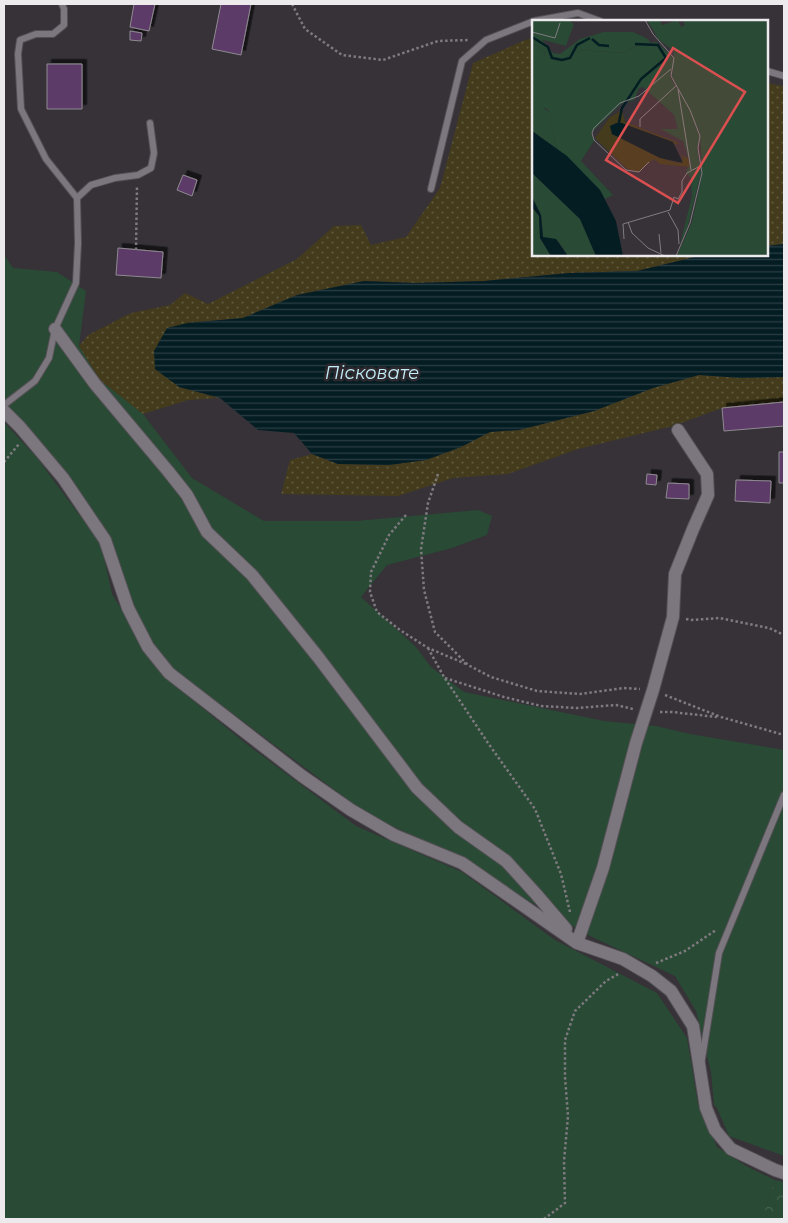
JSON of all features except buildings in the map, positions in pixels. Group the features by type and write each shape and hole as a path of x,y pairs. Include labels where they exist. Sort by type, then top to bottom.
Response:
{"street":[{"path":"55,329 95,384 187,495 207,532 252,575 318,657 417,788 458,827 506,861 577,943"},
{"path":"4,411 64,478 105,540 128,608 148,647 169,672 302,776 351,810 394,835 462,863 577,943 623,959 652,976 671,991 693,1026 706,1108 715,1130 731,1149 775,1170 784,1172"},
{"path":"577,943 603,868 636,743 673,617 675,574 708,494 708,474 678,430"}],"lane":[{"path":"4,405 35,381 49,358 55,329 76,283 78,243 77,198 46,159 21,109 18,54 20,40 36,34 53,34 64,25 64,9 62,4"},
{"path":"540,20 578,13 597,20"},
{"path":"432,189 462,61 486,40 532,22"},
{"path":"768,71 784,76"},
{"path":"77,198 91,185 115,178 138,176 151,168 154,153 150,122"},
{"path":"701,1070 719,953 784,795"}],"path":[{"path":"292,4 306,30 342,54 383,60 438,41 486,40"},
{"path":"136,250 138,176"},
{"path":"4,462 16,446 27,436"},
{"path":"438,474 428,504 421,549 424,590 435,632 468,665"},
{"path":"406,516 389,535 371,572 370,592 377,612 428,648 491,677 537,691 580,694 624,688 653,690 721,717 784,735"},
{"path":"673,617 691,620 720,618 768,628 784,635"},
{"path":"428,648 444,677 535,809 561,874 571,917"},
{"path":"444,677 504,697 541,706 577,708 616,704 646,713 672,712 721,717"},
{"path":"544,1219 565,1203 564,1161 568,1116 565,1040 575,1011 606,982 634,965 657,963 685,951 718,929"}],"green space":[{"path":"4,255 13,268 57,272 86,291 79,346 100,379 143,414 192,478 264,521 356,521 478,510 492,516 487,535 452,548 387,565 361,597 416,647 431,667 464,692 604,721 656,726 690,734 784,750 784,1156 729,1136 714,1105 711,1072 696,1011 675,976 590,936 517,894 467,860 368,815 172,668 150,642 128,595 111,539 69,475 4,406"},
{"path":"4,422 37,458 101,544 112,594 163,676 244,742 356,826 462,872 555,940 657,993 687,1038 698,1104 717,1147 746,1166 775,1180 765,1209 768,1219 4,1219"},
{"path":"775,1180 784,1182 784,1219 768,1219 765,1209"}],"sand":[{"path":"532,38 532,256 699,256 637,271 569,273 484,281 415,283 364,281 297,295 243,318 187,323 179,387 220,398 188,400 143,414 100,380 79,346 88,335 131,313 170,305 185,293 208,304 297,259 334,226 361,225 371,245 406,237 440,188 473,63"},
{"path":"768,83 784,86 784,244 768,246"},
{"path":"699,375 741,378 784,377 784,402 722,408 673,426 578,449 508,474 453,478 398,496 281,494 290,460 312,454 338,464 389,465 426,460 461,447 490,432 519,430 594,411 653,388"}],"water":[{"name":"Пісковате","path":"784,244 784,377 741,378 699,375 653,388 594,411 519,430 490,432 461,447 426,460 389,465 338,464 312,454 294,433 258,430 220,398 179,387 155,369 154,351 167,328 187,323 243,318 297,295 364,281 415,283 484,281 569,273 637,271 699,256 768,256 768,246"}]}
